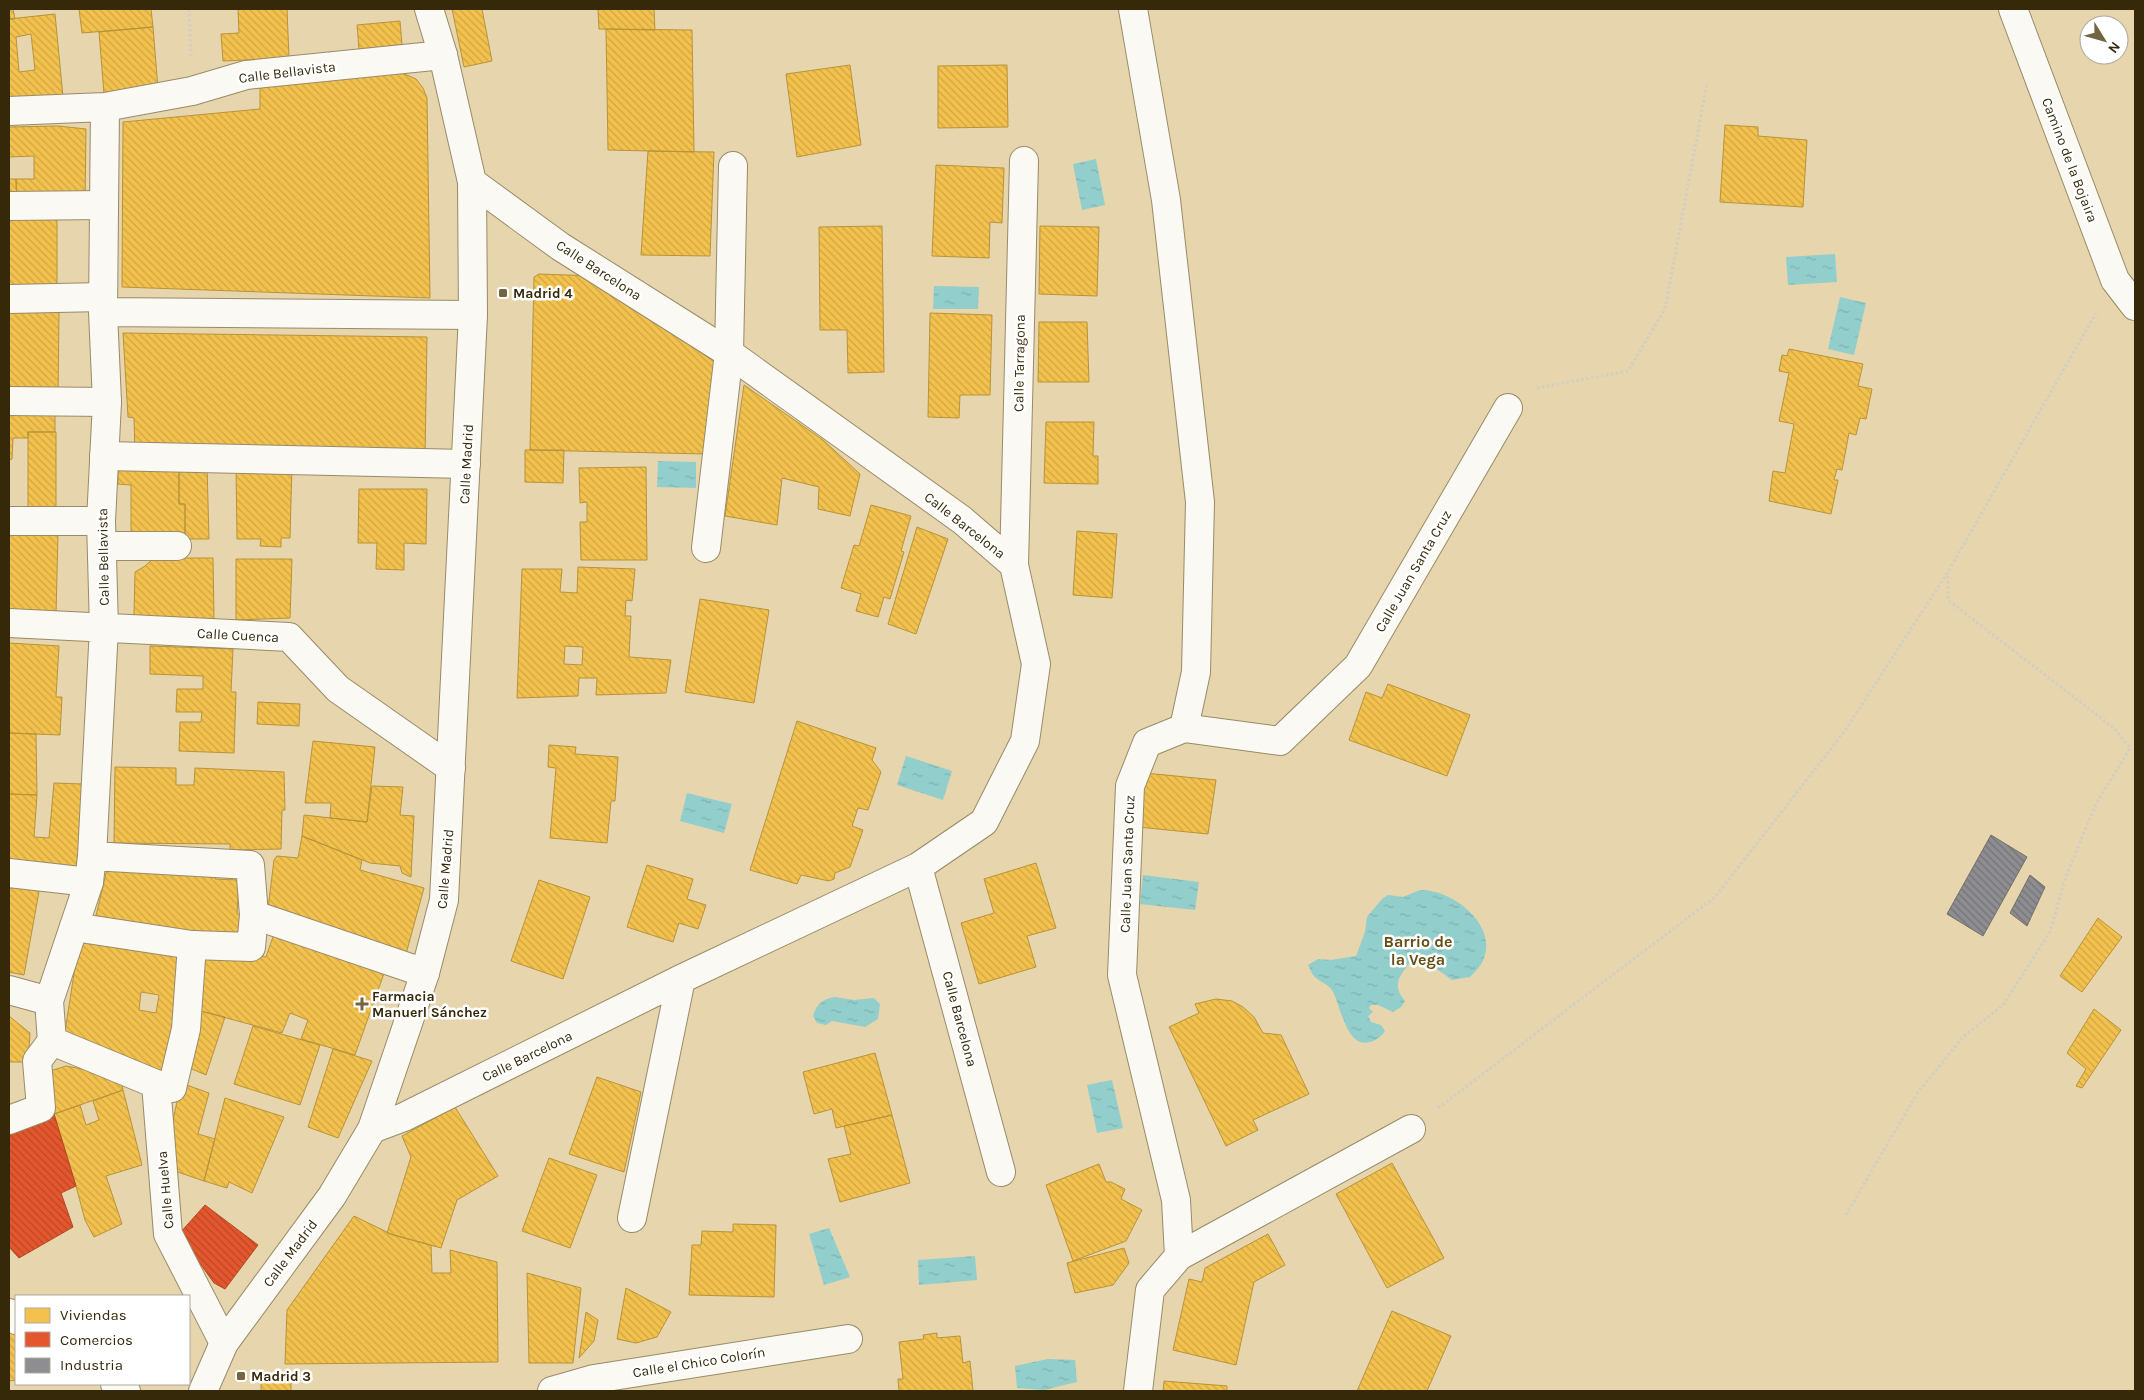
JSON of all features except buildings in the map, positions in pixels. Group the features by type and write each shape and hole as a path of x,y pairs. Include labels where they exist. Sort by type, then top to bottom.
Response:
{"street":[{"name":"Calle Madrid","path":"203,1391 224,1343 332,1196 372,1129 425,973 444,900 473,315 472,182 443,55 429,9"},
{"path":"1133,9 1166,200 1200,502 1196,672 1184,728"},
{"name":"Camino de la Bojaira","path":"2013,9 2115,280 2135,306"},
{"name":"Calle Bellavista","path":"9,111 105,107 192,91 246,75 443,55"},
{"name":"Calle Bellavista","path":"49,1001 89,882 92,856 104,628 101,534 107,402 103,305 105,107"},
{"name":"Calle Tarragona","path":"1014,565 1024,161"},
{"path":"706,548 729,352 733,166"},
{"name":"Calle Barcelona","path":"372,1129 404,1117 681,979 918,867 984,822 1025,741 1036,664 1014,565 962,520 729,352 561,247 472,182"},
{"path":"9,206 104,205"},
{"path":"9,299 103,305 473,315"},
{"path":"9,401 107,402"},
{"name":"Calle Juan Santa Cruz","path":"1179,1256 1176,1200 1122,975 1130,786 1147,743 1184,728 1280,741 1358,666 1508,408"},
{"path":"104,456 466,464"},
{"path":"9,521 177,546"},
{"name":"Calle Cuenca","path":"9,623 289,637 338,689 452,768"},
{"path":"74,927 192,945 251,947 254,915 250,864 92,856"},
{"name":"Calle Barcelona","path":"918,867 1001,1172"},
{"path":"9,873 89,882"},
{"path":"254,915 425,973"},
{"path":"52,1041 156,1084 172,1088 186,1029 192,945"},
{"path":"632,1218 681,979"},
{"path":"9,990 49,1001 52,1041 37,1061 42,1108 9,1120"},
{"name":"Calle Huelva","path":"156,1084 168,1234 224,1343"},
{"path":"1138,1391 1150,1290 1179,1256 1411,1129"},
{"name":"Calle el Chico Colorín","path":"552,1391 594,1379 848,1339"}],"path":[{"path":"189,9 192,91"},
{"path":"1508,408 1527,390 1628,371 1666,309 1707,83"},
{"path":"1411,1129 1715,897 1844,732 1948,572 2115,280"},
{"path":"1846,1215 1916,1096 1963,1037 2003,1005 2050,932 2066,876 2096,804 2130,748 2114,728 1948,600 1948,572"}],"water":[{"path":"1096,159 1105,205 1082,210 1073,164"},
{"path":"1835,254 1837,282 1788,285 1786,257"},
{"path":"934,286 979,287 978,309 933,309"},
{"path":"1840,297 1866,303 1854,355 1828,349"},
{"path":"658,461 696,462 696,488 657,487"},
{"path":"906,756 952,771 943,800 897,785"},
{"path":"687,793 732,804 724,833 680,821"},
{"path":"1143,875 1199,882 1195,910 1140,904"},
{"path":"1420,890 1445,895 1468,910 1478,921 1484,932 1486,945 1484,958 1480,966 1470,977 1452,980 1429,965 1412,960 1401,975 1398,985 1398,990 1405,1001 1401,1007 1393,1012 1378,1005 1371,1005 1369,1008 1373,1012 1368,1016 1371,1022 1381,1025 1385,1031 1374,1041 1362,1042 1355,1039 1350,1033 1332,990 1314,976 1308,965 1318,959 1331,960 1356,956 1365,932 1367,917 1382,899 1388,895 1403,897"},
{"path":"835,997 854,1000 874,998 880,1004 878,1019 865,1027 832,1021 826,1025 817,1023 813,1016 816,1008 824,1000"},
{"path":"1112,1080 1123,1128 1097,1133 1087,1085"},
{"path":"829,1228 850,1277 824,1285 809,1234"},
{"path":"975,1256 977,1280 919,1285 918,1260"},
{"path":"1048,1359 1075,1360 1077,1382 1044,1390 1017,1388 1015,1366"}],"place":[{"name":"Madrid 4","path":"503,293"},
{"name":"Farmacia Manuerl Sánchez","path":"362,1004"},
{"name":"Madrid 3","path":"241,1376"}],"district":[{"name":"Barrio de la Vega","path":"1418,950"}]}
